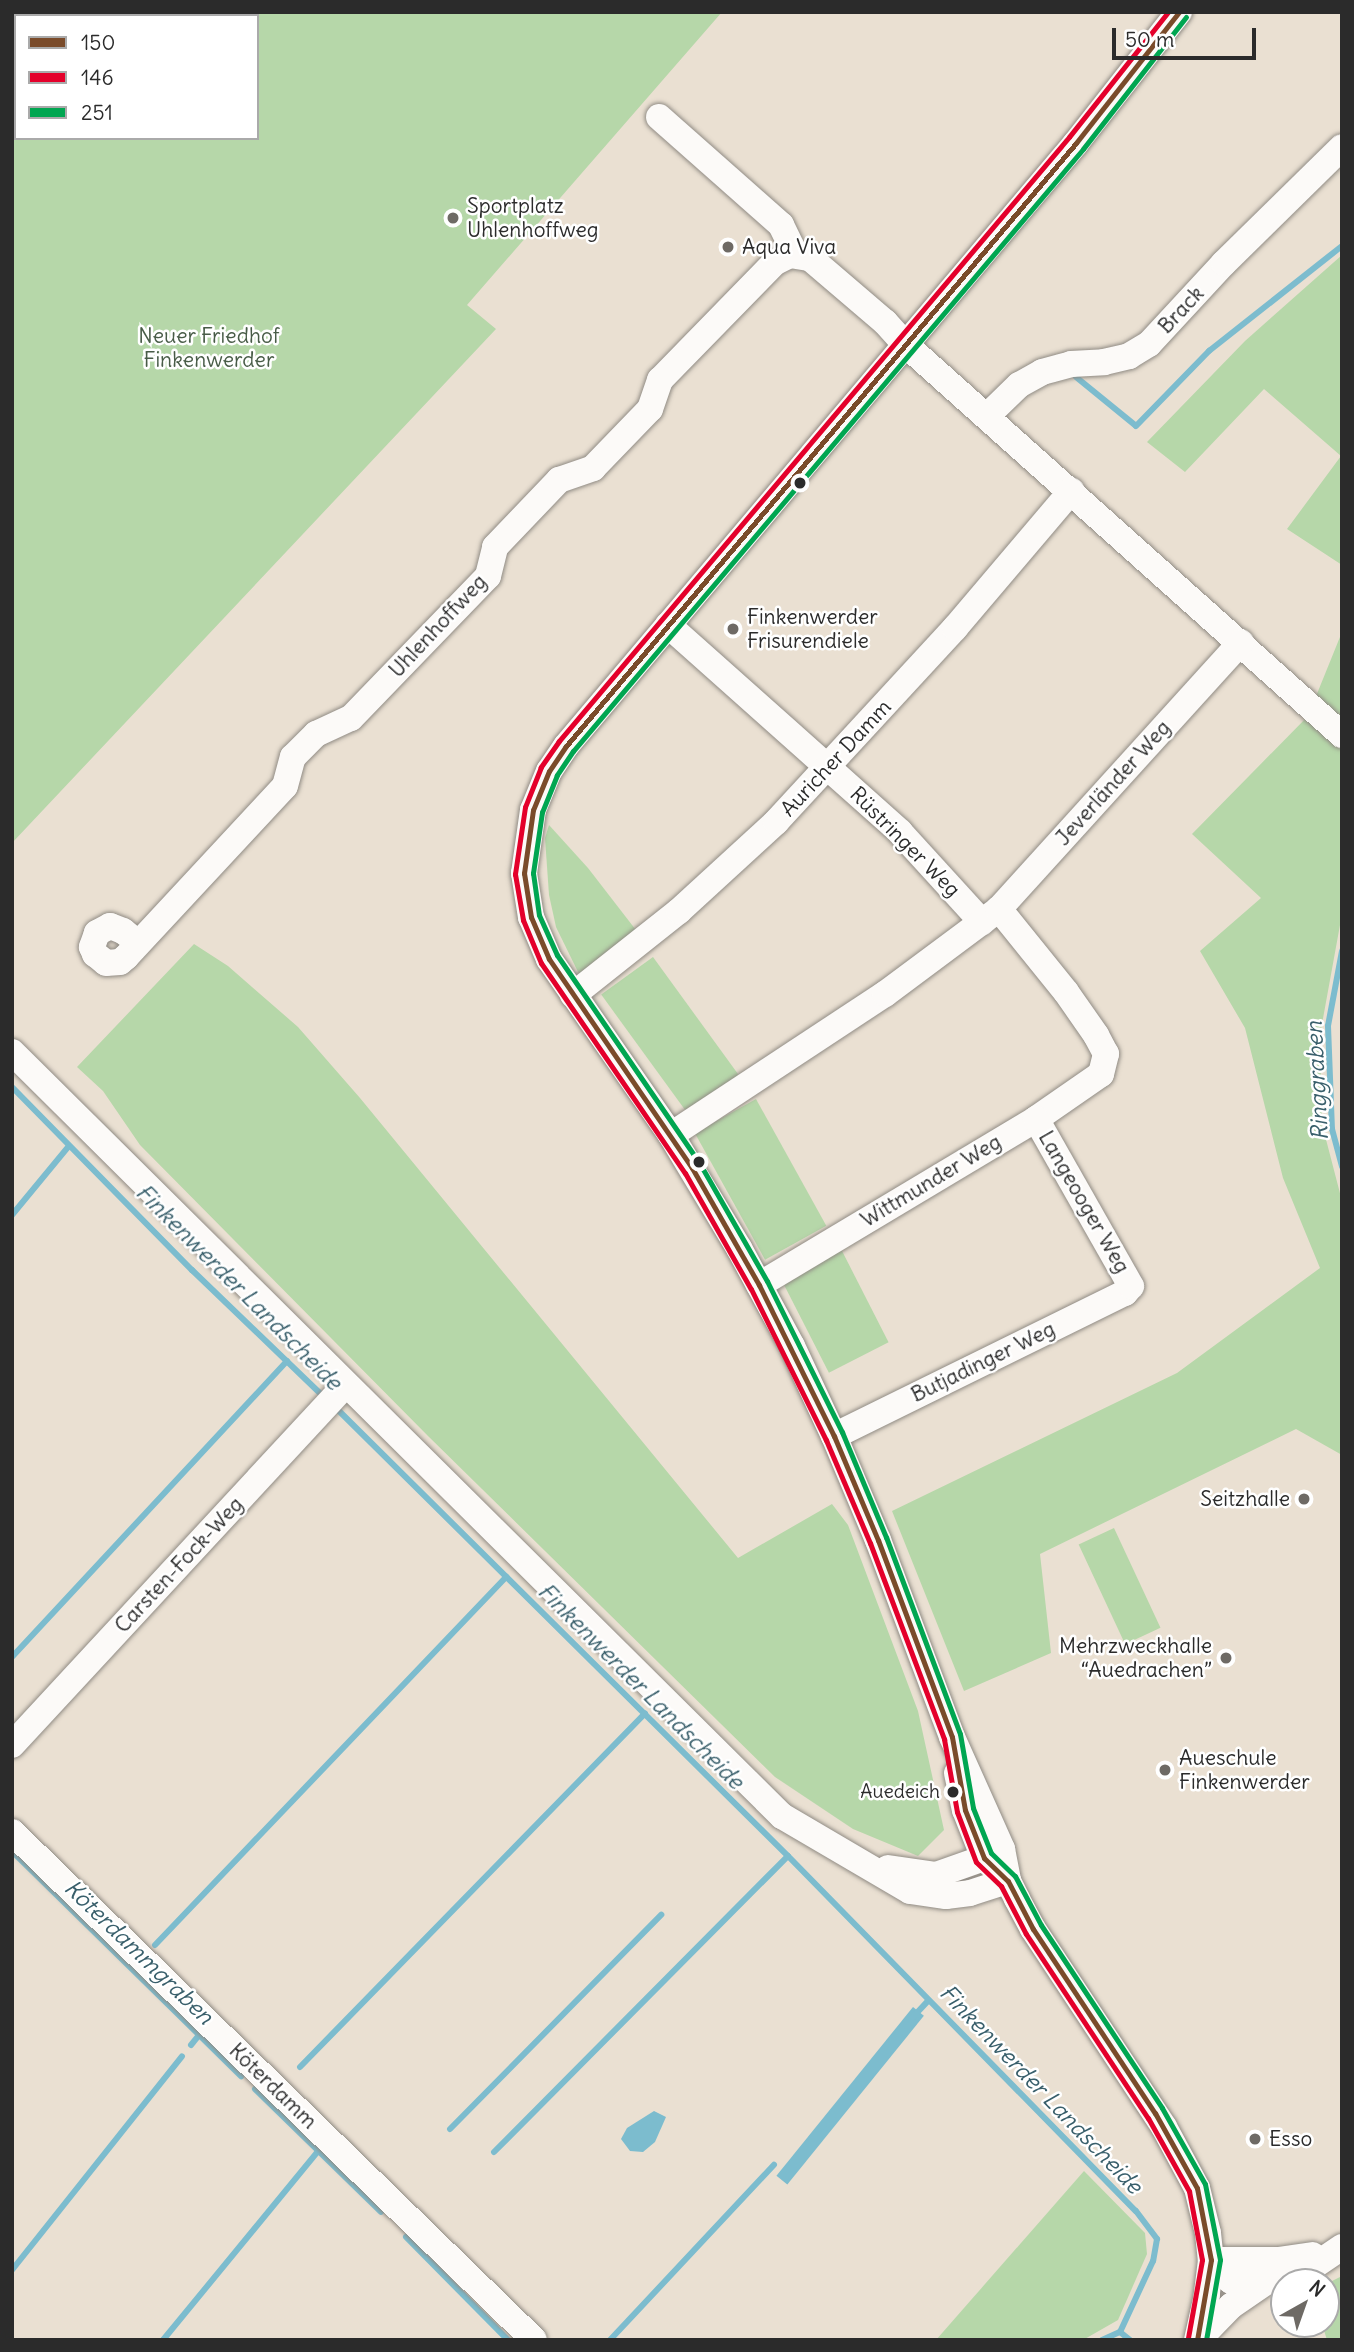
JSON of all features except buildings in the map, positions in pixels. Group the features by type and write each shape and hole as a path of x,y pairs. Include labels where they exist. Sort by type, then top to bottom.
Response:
{"street":[{"path":"1179,12 1076,144 560,755 546,778 530,821 524,873 531,917 549,959 671,1135 759,1285 834,1436 878,1539 952,1737 1002,1849 1008,1881 1033,1929 1160,2120 1197,2188 1208,2233 1210,2260 1208,2295 1198,2340"},
{"path":"659,117 781,225 795,254 810,258 885,322 906,345 1342,735"},
{"name":"Brack","path":"987,416 1019,385 1042,372 1071,364 1104,362 1129,356 1149,344 1224,263 1342,147"},
{"name":"Uhlenhoffweg","path":"138,943 285,786 293,757 317,734 351,718 488,576 495,547 559,480 593,468 650,409 657,387 665,375 774,263 795,254"},
{"name":"Auricher Damm","path":"573,995 717,878 829,767 955,628 1071,491"},
{"name":"Rüstringer Weg","path":"668,625 829,767 990,916"},
{"name":"Jeverländer Weg","path":"671,1135 886,994 990,916 1241,642"},
{"name":"Wittmunder Weg","path":"759,1285 1036,1119 1101,1074 1106,1054 1066,992 990,916"},
{"path":"12,1052 334,1397 759,1797 782,1816 888,1881 910,1891 930,1895 970,1893 1008,1881"},
{"name":"Langeooger Weg","path":"1036,1119 1130,1286"},
{"name":"Butjadinger Weg","path":"834,1436 1125,1293 1130,1286"},
{"name":"Carsten-Fock-Weg","path":"12,1745 334,1397"},
{"path":"952,1737 965,1810 984,1858 1008,1881"},
{"name":"Köterdamm","path":"12,1832 534,2340"},
{"path":"853,1858 899,1871 936,1875 984,1858"},
{"path":"1210,2260 1297,2258 1342,2245"},
{"path":"1210,2260 1216,2270 1231,2281 1250,2285 1308,2270 1342,2245"},
{"path":"1198,2340 1231,2306 1266,2282"}],"green space":[{"name":"Neuer Friedhof Finkenwerder","path":"722,12 467,305 496,329 12,843 12,62 14,140 259,140 259,14 82,14"},
{"path":"1342,255 1342,565 1287,529 1341,456 1264,389 1185,472 1147,442 1245,341"},
{"path":"1342,632 1342,914 1320,1035 1322,1124 1342,1201 1342,1455 1296,1429 1040,1554 1051,1653 964,1691 892,1511 1177,1373 1320,1268 1283,1178 1245,1028 1200,951 1261,898 1192,834 1308,716"},
{"path":"549,825 588,868 639,934 579,974 556,927 549,895 545,838"},
{"path":"194,944 228,966 298,1027 360,1098 738,1558 832,1504 848,1525 918,1711 944,1830 918,1856 853,1829 775,1777 428,1436 140,1145 103,1091 77,1067"},
{"path":"653,957 740,1077 688,1114 601,995"},
{"path":"756,1099 826,1226 765,1260 695,1133"},
{"path":"840,1247 889,1342 829,1373 780,1277"},
{"path":"1114,1528 1160,1628 1125,1644 1079,1544"},
{"path":"1084,2171 1145,2233 1147,2254 1118,2320 1083,2340 936,2340"},
{"path":"1342,2276 1342,2340 1327,2340 1340,2338"}],"water":[{"path":"913,2007 924,2016 787,2184 776,2176"},
{"path":"654,2111 666,2117 655,2142 643,2152 630,2151 621,2139 627,2128"}],"waterway":[{"path":"1076,377 1136,426 1209,351 1342,246"},
{"name":"Ringgraben","path":"1342,951 1328,1026 1332,1129 1342,1167"},
{"name":"Finkenwerder Landscheide","path":"12,1087 192,1270 326,1399"},
{"path":"12,1215 68,1147"},
{"path":"12,1657 287,1361"},
{"name":"Finkenwerder Landscheide","path":"334,1406 788,1856 1136,2211 1157,2239 1153,2261 1120,2332 1130,2340"},
{"path":"155,1945 506,1577"},
{"path":"300,2067 645,1714"},
{"name":"Köterdammgraben","path":"13,1852 241,2076"},
{"path":"494,2152 788,1856"},
{"path":"450,2129 661,1915"},
{"path":"913,2017 928,2001"},
{"path":"191,2045 199,2035"},
{"path":"12,2270 182,2056"},
{"name":"Köterdammgraben","path":"255,2089 381,2212"},
{"path":"163,2340 318,2151"},
{"path":"610,2340 774,2165"},
{"name":"Köterdammgraben","path":"406,2237 508,2340"},
{"path":"1102,2340 1120,2332"}],"transit line":[{"name":"146","path":"1168,12 1069,137 559,741 541,767 525,807 515,874 523,920 541,963 685,1173 751,1289 826,1440 870,1543 944,1739 957,1812 976,1862 1001,1886 1026,1934 1148,2118 1189,2191 1202,2260 1188,2338"},
{"name":"150","path":"1179,12 1076,143 566,746 549,771 533,810 524,873 531,917 549,959 692,1168 759,1285 834,1436 878,1540 952,1737 965,1810 984,1858 1008,1881 1033,1929 1155,2113 1197,2188 1211,2260 1197,2340"},
{"name":"251","path":"1186,17 1083,149 573,751 557,775 542,812 533,873 539,915 557,955 700,1164 767,1281 842,1432 886,1537 960,1734 973,1808 991,1853 1015,1876 1041,1925 1162,2108 1205,2184 1220,2260 1206,2340"}],"place":[{"name":"Sportplatz Uhlenhoffweg","path":"453,218"},
{"name":"Aqua Viva","path":"728,247"},
{"name":"Finkenwerder Frisurendiele","path":"733,629"},
{"name":"Seitzhalle","path":"1304,1499"},
{"name":"Mehrzweckhalle “Auedrachen”","path":"1226,1658"},
{"name":"Aueschule Finkenwerder","path":"1165,1770"},
{"name":"Auedeich","path":"953,1792"},
{"name":"Esso","path":"1255,2139"}]}
